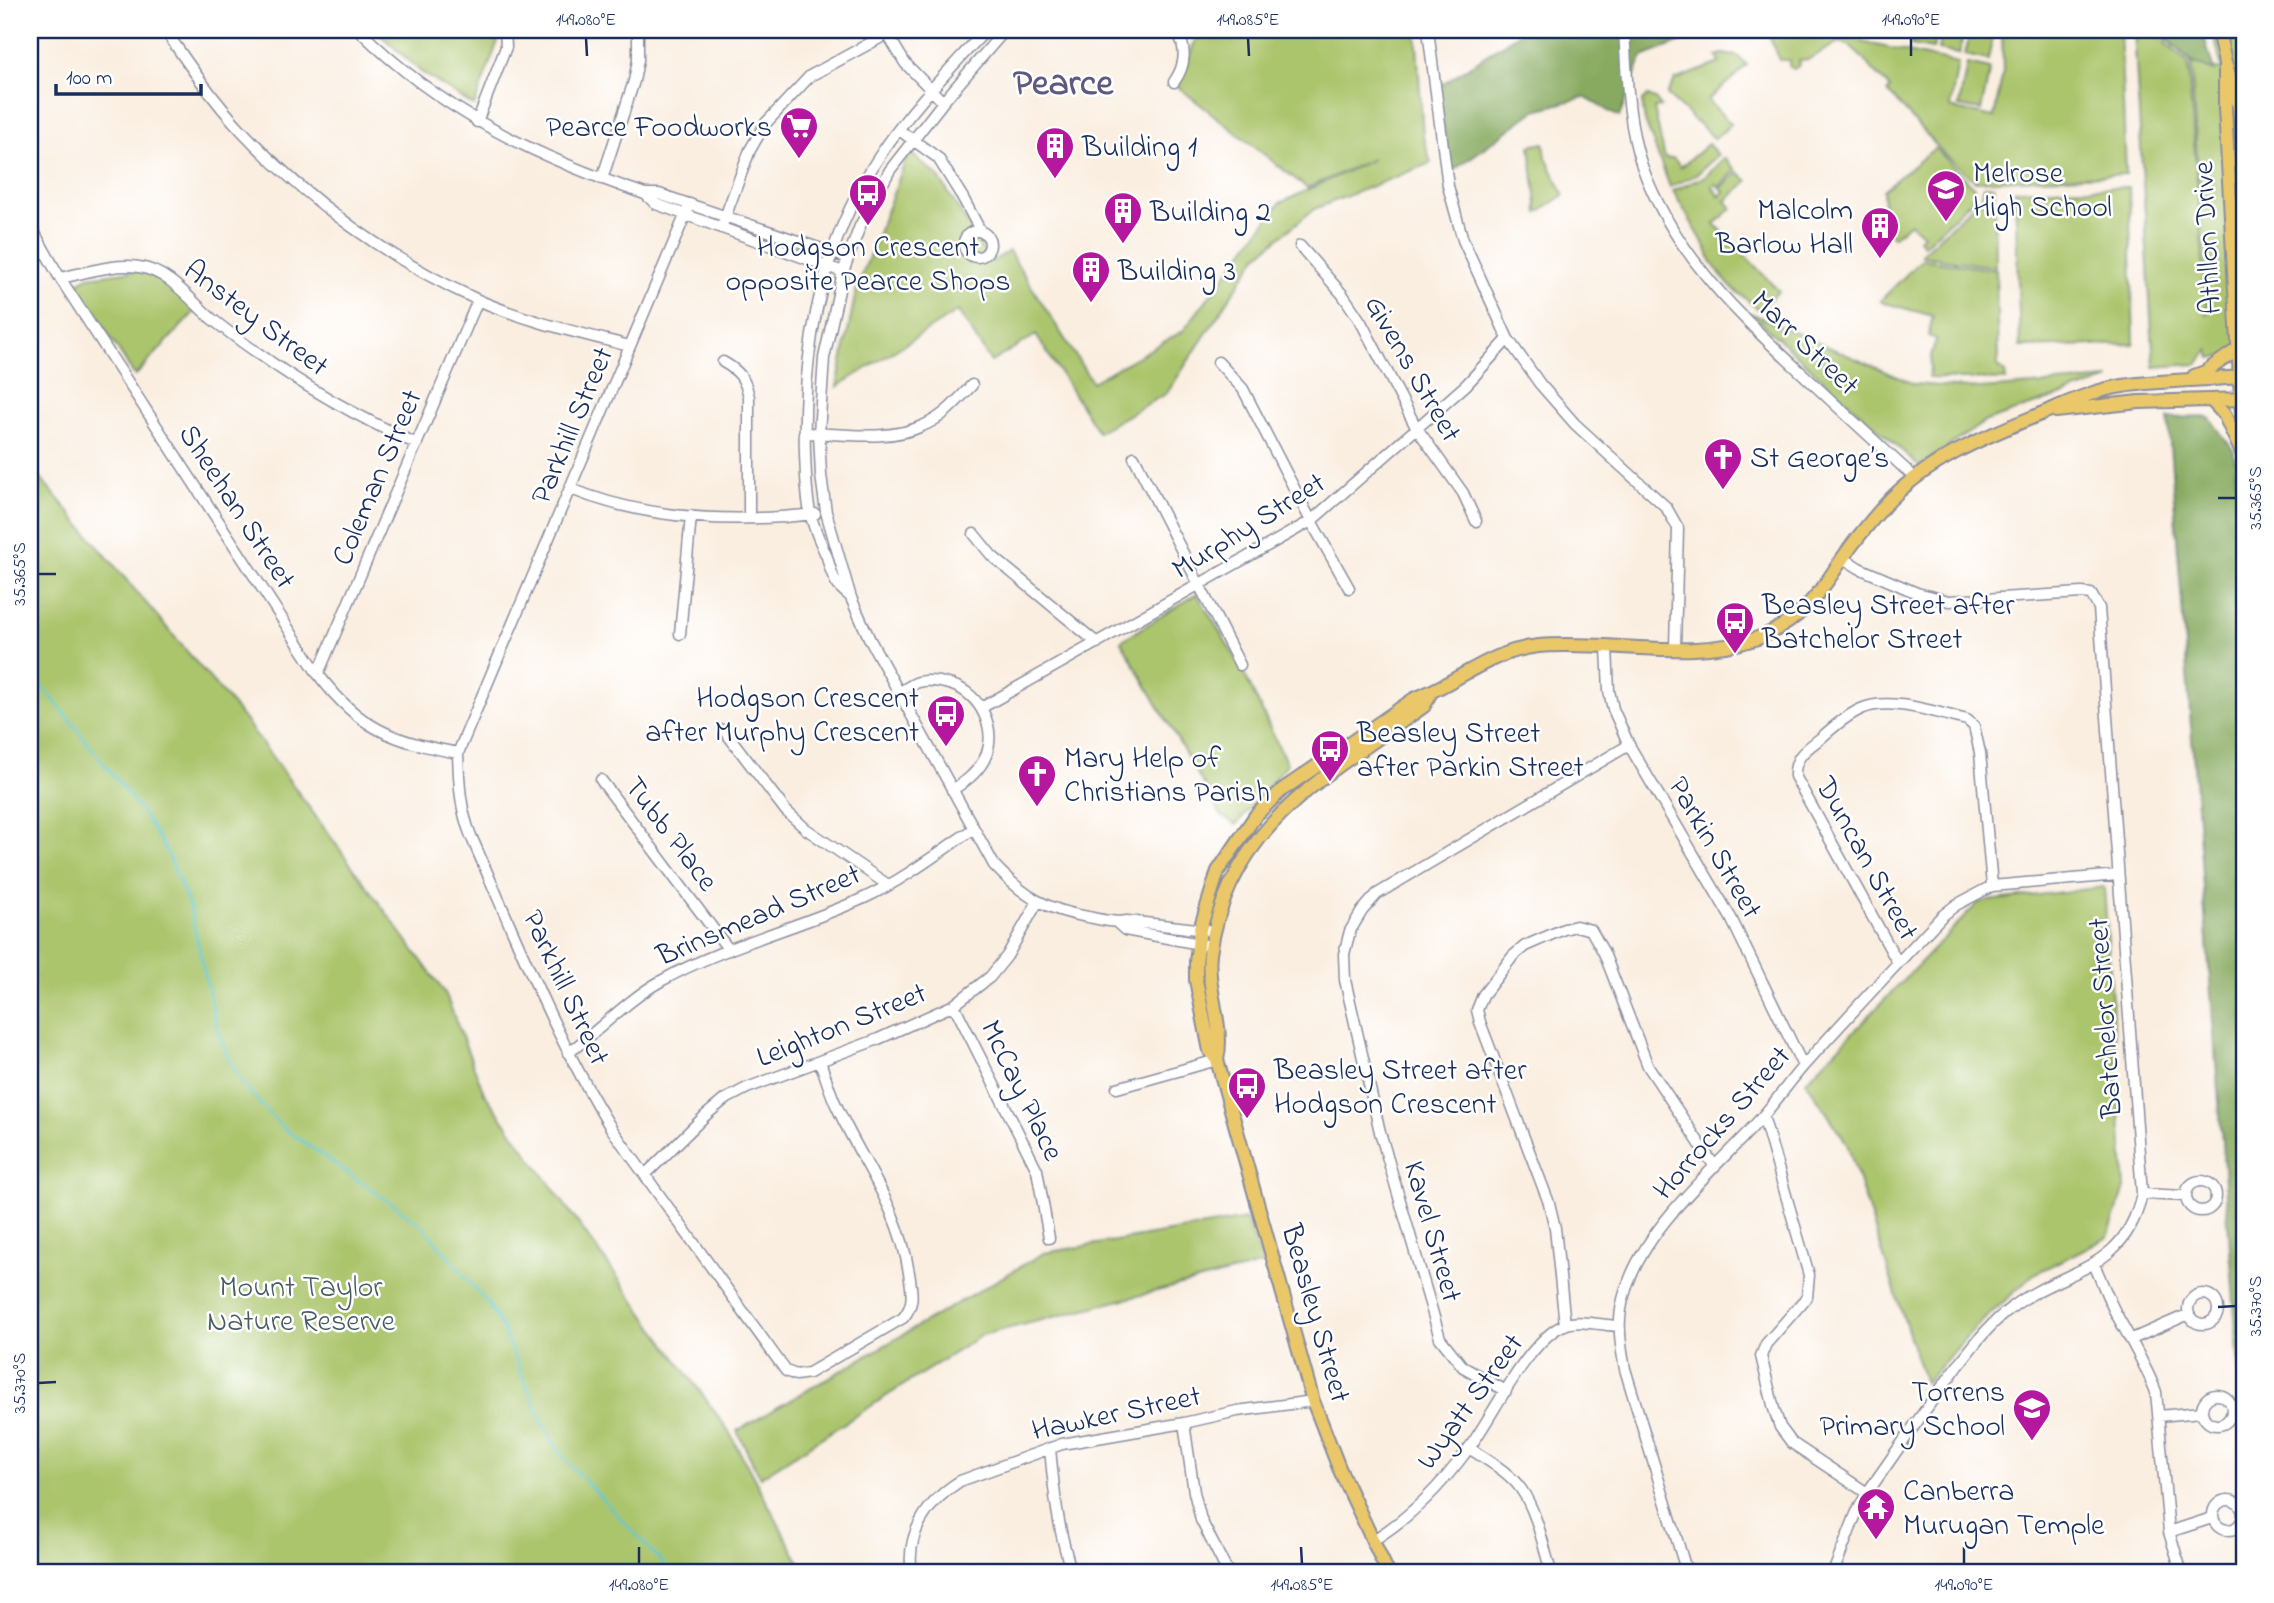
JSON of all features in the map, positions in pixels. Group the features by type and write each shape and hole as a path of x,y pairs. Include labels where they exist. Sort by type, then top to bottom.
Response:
{"main road":[{"name":"Athllon Drive","path":"2218,30 2239,107 2244,149"},
{"name":"Athllon Drive","path":"2225,63 2225,108 2244,451"},
{"path":"2173,382 2205,372 2238,349"},
{"name":"Beasley Street","path":"1388,1573 1339,1468 1313,1401 1217,1059 1210,1051 1196,980 1199,929 1217,871 1256,815 1282,790 1414,699 1506,652 1539,646 1725,646 1755,639 1782,626 1806,609 1819,594 1843,558 1887,503 1915,478 1956,452 2002,429 2075,397 2123,386 2242,377"},
{"name":"Beasley Street","path":"2045,412 2139,402 2243,399"},
{"path":"2211,400 2224,414 2244,458"},
{"name":"Beasley Street","path":"1217,1059 1219,1048 1209,980 1212,946 1226,892 1238,868 1278,814 1424,705 1430,692"}],"street":[{"path":"165,30 201,82 242,130 291,178 349,225 403,259 478,300 524,317 630,346"},
{"path":"360,30 433,95 526,148 645,194 659,194 721,228 843,272"},
{"path":"477,122 506,47 505,30"},
{"path":"602,179 634,81 638,60 638,30"},
{"path":"851,598 836,583 810,514 804,433 808,356 816,311 832,252 846,218 876,161 932,90 986,30"},
{"path":"1005,30 943,102 890,170 860,226 848,258 824,358 820,433 821,475 826,512 851,598 870,640 973,829 994,865 1014,887 1037,903 1069,914 1116,922 1214,931"},
{"path":"1174,82 1182,69 1184,56 1183,43 1176,30"},
{"path":"1428,30 1448,187 1463,240 1508,339 1540,384 1575,424 1666,507 1678,528 1675,648"},
{"name":"Marr Street","path":"1624,30 1631,122 1642,164 1672,230 1699,270 1745,320 1915,478"},
{"path":"721,228 750,150 765,124 810,76 886,32 905,63 943,102"},
{"path":"900,130 938,159 964,198 981,232"},
{"path":"688,210 726,216 848,258"},
{"name":"Parkhill Street","path":"688,210 458,753 459,794 463,816 568,1053 611,1128 786,1371 796,1375 809,1373 903,1318 911,1308 912,1296 900,1229 879,1182 837,1108 820,1062"},
{"name":"Sheehan Street","path":"30,225 60,278 318,674 338,700 360,718 389,735 418,746 458,753"},
{"name":"Givens Street","path":"1300,246 1343,295 1362,322 1416,427 1463,493 1476,521"},
{"name":"Anstey Street","path":"60,278 122,267 141,267 158,273 223,327 290,375 374,424 417,444"},
{"name":"Coleman Street","path":"318,674 478,300"},
{"name":"Murphy Street","path":"981,708 1311,521 1466,385 1508,339"},
{"path":"723,362 745,380 749,397 749,518"},
{"path":"1218,362 1243,390 1349,588"},
{"path":"804,433 907,432 935,419 972,385"},
{"path":"1134,457 1240,665"},
{"path":"571,489 614,504 691,516 749,518 826,512"},
{"path":"680,634 691,516"},
{"path":"974,534 992,556 1097,642"},
{"name":"Batchelor Street","path":"1833,1573 1867,1493 1941,1388 1990,1326 2030,1294 2094,1264 2113,1251 2128,1233 2138,1212 2142,1194 2099,608 2091,594 1949,601 1917,593 1859,568 1843,558"},
{"name":"Parkin Street","path":"1607,647 1611,700 1629,745 1731,918 1803,1066"},
{"path":"900,692 919,682 940,681 962,688 981,708 988,723 985,757 972,776 953,790"},
{"name":"Duncan Street","path":"1898,963 1795,776 1795,765 1800,755 1840,722 1873,705 1893,704 1967,720 1974,726 1980,753 1992,886"},
{"path":"724,730 786,811 806,829 888,885"},
{"name":"Kavel Street","path":"1506,1391 1463,1367 1440,1338 1380,1132 1345,980 1344,954 1350,932 1362,911 1377,894 1629,745"},
{"name":"Tubb Place","path":"601,780 729,950"},
{"name":"Brinsmead Street","path":"568,1053 592,1036 637,996 659,982 689,966 853,902 888,885 973,829"},
{"name":"Horrocks Street","path":"1688,1573 1625,1369 1618,1326 1630,1278 1643,1251 1662,1226 1763,1116 1803,1066 1942,916 1956,905 1992,886 2118,875"},
{"name":"Leighton Street","path":"645,1175 724,1100 747,1088 820,1062 954,1005 990,977 1007,956 1037,903"},
{"path":"1116,922 1125,930 1212,946"},
{"path":"1565,1325 1555,1228 1549,1203 1477,1010 1483,995 1513,956 1525,946 1564,929 1576,926 1591,930 1604,953 1648,1066 1716,1167"},
{"name":"McCay Place","path":"954,1005 1037,1170 1049,1238"},
{"path":"1118,1088 1217,1059"},
{"path":"1763,1116 1809,1275 1807,1297 1766,1344 1761,1356 1774,1409 1780,1427 1792,1443 1867,1493"},
{"path":"2142,1194 2186,1195"},
{"path":"2094,1264 2155,1392 2169,1532 2182,1573"},
{"path":"2132,1339 2189,1314"},
{"name":"Wyatt Street","path":"1372,1541 1403,1522 1427,1498 1469,1448 1506,1391 1539,1345 1551,1333 1565,1325 1580,1323 1618,1326"},
{"name":"Hawker Street","path":"912,1573 913,1535 922,1518 949,1488 960,1481 1050,1448 1089,1438 1184,1423 1237,1411 1313,1401"},
{"path":"2159,1416 2201,1412"},
{"path":"1184,1423 1201,1520 1228,1573"},
{"path":"1050,1448 1055,1512 1072,1573"},
{"path":"1469,1448 1507,1474 1521,1489 1531,1508 1551,1572"},
{"path":"2169,1532 2212,1518"}],"green space":[{"path":"375,30 498,30 498,41 474,106 421,72"},
{"path":"1199,30 1416,30 1423,136 1431,163 1314,209 1258,255 1167,393 1098,432 1036,335 991,362 958,311 837,387 856,291 909,152 938,176 991,262 1009,251 1092,382 1183,331 1280,203 1373,159 1307,188 1178,87"},
{"path":"1524,30 1712,30 1642,57 1619,117 1584,97 1536,110 1451,172 1437,88"},
{"path":"1769,30 1840,30 1839,37 1958,63 1950,108 1994,117 2003,72 2002,30 2120,30 2126,174 1975,181 1944,154 1888,92 1890,88 1851,46 1839,42 1809,59 1799,60 1800,65 1794,69 1789,67 1789,60 1780,60"},
{"path":"1914,30 1937,30 1933,49 1911,45"},
{"path":"1942,30 1964,30 1959,54 1938,50"},
{"path":"1971,30 1994,30 1988,60 1965,55"},
{"path":"2134,30 2150,30 2188,63 2207,315 2191,64 2222,70 2213,30 2244,30 2244,353 2211,358 2209,350 2198,364 2154,367"},
{"path":"2156,30 2202,30 2214,71 2191,62"},
{"path":"1717,56 1737,56 1747,65 1708,100 1731,124 1715,139 1667,95 1675,80 1720,63"},
{"path":"1967,64 1990,69 1981,110 1959,106"},
{"path":"1648,96 1655,99 1661,107 1654,108 1665,159 1673,158 1681,167 1708,144 1718,155 1696,175 1670,187 1645,121 1642,101"},
{"path":"1544,143 1546,158 1564,195 1538,213 1530,146"},
{"path":"1935,148 1974,187 1972,200 1924,245 1919,239 1923,235 1910,223 1893,237 1885,229 1883,190"},
{"path":"1724,158 1736,170 1719,187 1716,184 1712,186 1720,196 1724,192 1721,188 1738,172 1748,181 1726,201 1732,208 1715,224 1779,291 1758,309 1729,285 1712,263 1707,249 1673,191 1706,176"},
{"path":"1983,186 1994,186 1995,267 1922,256 1922,253 1982,197"},
{"path":"2129,187 2134,344 2020,347 2015,190"},
{"path":"1922,259 1996,270 1998,366 2005,373 2006,380 1929,378 1936,339 1928,336 1933,316 1881,302"},
{"path":"139,270 157,275 197,309 135,376 76,284 88,277"},
{"path":"1750,313 1914,384 1981,389 2110,379 1986,421 1919,466"},
{"path":"2209,417 2234,451 2244,576 2244,1437 2168,418"},
{"name":"Mount Taylor Nature Reserve","path":"30,461 43,481 245,720 445,993 484,1093 728,1430 805,1573 30,1573"},
{"path":"1197,594 1240,665 1287,764 1236,825 1221,815 1121,641"},
{"path":"2104,887 2125,1188 2108,1237 2034,1274 1977,1326 1925,1383 1847,1144 1806,1081 1979,902"},
{"path":"1246,1219 1264,1264 982,1335 760,1477 737,1431 1044,1253"}],"waterway":[{"path":"30,674 120,784 167,852 190,908 217,1029 243,1085 282,1127 422,1225 488,1304 502,1328 544,1426 562,1456 672,1573"}],"place":[{"name":"Pearce Foodworks","path":"799,160"},
{"name":"Building 1","path":"1055,180"},
{"name":"Melrose High School","path":"1946,223"},
{"name":"Hodgson Crescent opposite Pearce Shops","path":"868,227"},
{"name":"Building 2","path":"1123,245"},
{"name":"Malcolm Barlow Hall","path":"1880,260"},
{"name":"Building 3","path":"1091,304"},
{"name":"St George’s","path":"1723,491"},
{"name":"Beasley Street after Batchelor Street","path":"1735,655"},
{"name":"Hodgson Crescent after Murphy Crescent","path":"946,748"},
{"name":"Beasley Street after Parkin Street","path":"1330,783"},
{"name":"Mary Help of Christians Parish","path":"1037,808"},
{"name":"Beasley Street after Hodgson Crescent","path":"1247,1120"},
{"name":"Torrens Primary School","path":"2032,1442"},
{"name":"Canberra Murugan Temple","path":"1876,1541"}],"district":[{"name":"Pearce","path":"1063,81"}]}
